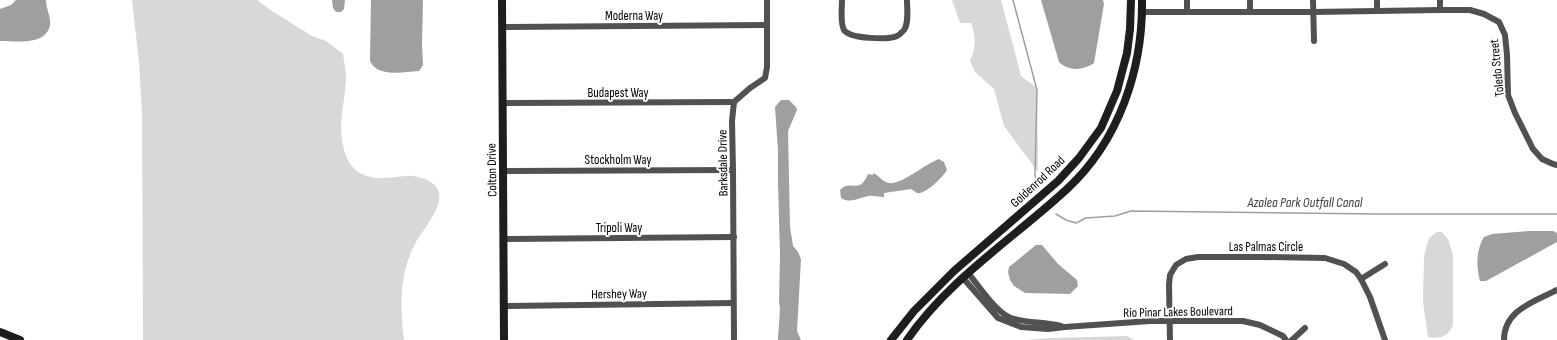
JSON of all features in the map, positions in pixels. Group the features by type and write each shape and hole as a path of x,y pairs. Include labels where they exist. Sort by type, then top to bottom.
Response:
{"main road":[{"name":"Colton Drive","path":"502,0 504,340"},
{"name":"Goldenrod Road","path":"891,340 914,310 961,264 1058,181 1079,158 1101,128 1117,91 1127,53 1131,0"},
{"name":"Goldenrod Road","path":"907,340 930,310 965,276 1068,188 1089,165 1110,135 1129,91 1139,50 1142,0"},
{"path":"1098,152 1108,122 1105,118"},
{"path":"965,276 966,265 978,254 981,248"},
{"path":"944,296 961,264"},
{"path":"0,332 20,340"}],"street":[{"path":"734,102 750,88 765,78 767,66 767,0"},
{"path":"842,0 843,29 848,34 856,37 892,38 899,36 905,29 907,20 907,0"},
{"path":"1187,0 1187,12"},
{"path":"1250,0 1250,12"},
{"path":"1313,0 1314,41"},
{"path":"1377,0 1377,11"},
{"path":"1440,0 1440,10"},
{"name":"Toledo Street","path":"1142,12 1470,10 1484,14 1499,22 1505,35 1508,55 1508,95 1533,149 1542,159 1553,164 1557,164"},
{"name":"Moderna Way","path":"502,27 767,25"},
{"name":"Budapest Way","path":"503,103 734,102"},
{"name":"Barksdale Drive","path":"734,102 732,121 734,340"},
{"name":"Stockholm Way","path":"503,171 733,170"},
{"name":"Tripoli Way","path":"504,239 734,237"},
{"name":"Las Palmas Circle","path":"1170,340 1170,275 1176,265 1186,259 1205,257 1325,258 1344,264 1356,272 1361,279 1370,296 1385,340"},
{"path":"1361,279 1385,264"},
{"name":"Rio Pinar Lakes Boulevard","path":"965,276 998,318 1009,324 1021,327 1048,329 1169,321 1243,321 1260,325 1282,336 1286,340"},
{"path":"1504,340 1506,324 1512,315 1520,309 1557,290"},
{"name":"Hershey Way","path":"504,306 734,303"},
{"path":"1292,340 1305,328"}],"shaded area":[{"path":"16,0 46,0 50,25 47,32 43,36 30,41 0,41 0,9 11,5"},
{"path":"132,0 257,0 312,36 326,41 343,54 346,78 341,133 345,153 351,165 357,171 369,177 419,177 435,185 439,194 437,208 410,253 406,265 402,290 404,340 143,340 142,114 139,62"},
{"path":"332,0 345,0 344,9 341,12 336,12 333,8"},
{"path":"371,0 423,0 423,65 419,71 399,73 385,72 379,70 370,61"},
{"path":"952,0 1001,0 1021,76 1037,88 1038,172 1004,126 994,89 975,72 970,61 974,47 973,28 971,23 960,23"},
{"path":"1041,0 1103,0 1104,4 1094,63 1086,67 1072,69 1059,62"},
{"path":"781,100 789,100 797,110 788,131 790,227 793,246 801,259 797,331 801,340 778,340 780,309 780,254 778,151 775,107"},
{"path":"939,159 944,162 947,170 934,185 920,193 917,193 911,189 884,193 884,197 870,196 851,201 841,198 840,190 848,186 858,186 865,181 868,174 873,175 873,173 882,180 889,183 894,183"},
{"path":"1553,231 1557,233 1557,242 1486,281 1480,281 1478,270 1478,253 1484,237 1492,234"},
{"path":"1437,232 1442,232 1448,239 1453,255 1453,324 1452,328 1447,334 1441,337 1433,338 1428,337 1423,302 1424,256 1429,238"},
{"path":"1036,245 1042,245 1058,264 1077,280 1078,286 1070,294 1025,293 1014,286 1010,280 1008,272 1009,267"},
{"path":"1127,336 1134,340 1026,340 1050,338"}],"waterway":[{"name":"Azalea Park Outfall Canal","path":"1013,0 1037,90 1035,175 1037,184"},
{"name":"Azalea Park Outfall Canal","path":"1056,214 1066,220 1076,223 1086,218 1115,216 1131,211 1377,214 1557,214"}]}
